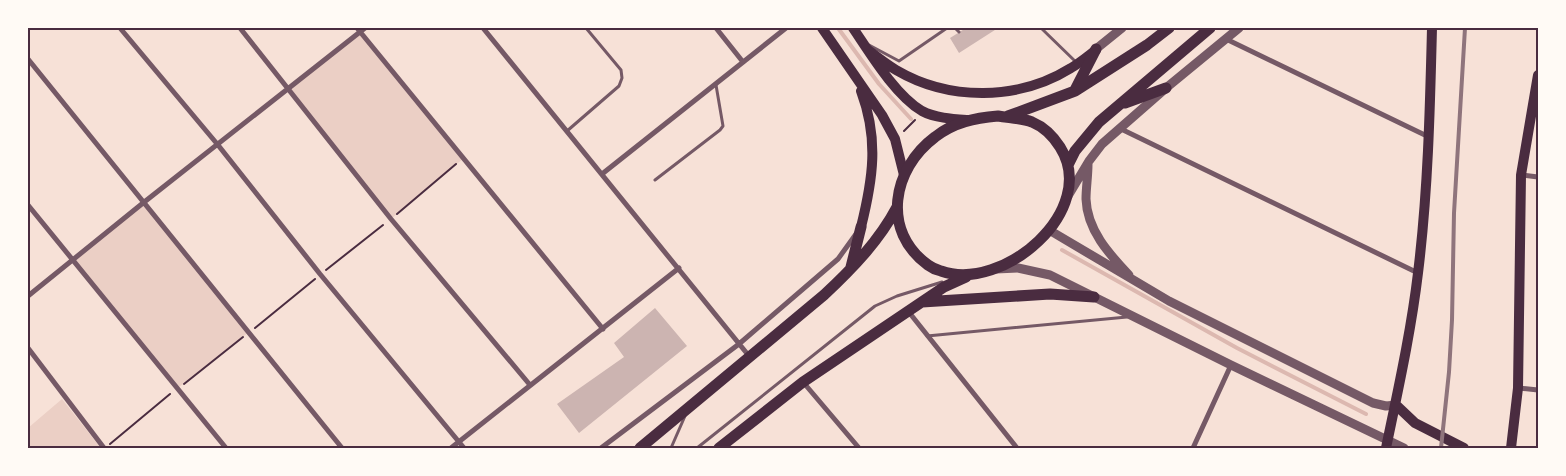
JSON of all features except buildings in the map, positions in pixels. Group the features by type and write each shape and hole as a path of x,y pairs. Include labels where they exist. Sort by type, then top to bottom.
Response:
{"main road":[{"path":"822,28 882,115 895,139 904,174"},
{"path":"853,28 900,93 922,111 951,119 968,120"},
{"path":"1005,117 1075,91 1147,45 1169,28"},
{"path":"1068,165 1075,151 1090,131 1165,64 1210,28"},
{"path":"1387,444 1396,405 1418,273 1429,137 1432,28"},
{"path":"865,46 895,70 916,80 960,92 983,93 1006,92 1028,87 1071,68 1096,49"},
{"path":"1075,91 1096,49"},
{"path":"1511,448 1518,388 1521,175 1538,75"},
{"path":"850,270 868,198 873,152 866,105 855,76"},
{"path":"1119,105 1166,88"},
{"path":"719,448 803,382 944,287 966,276 996,269 1012,262 1031,248 1049,230 1066,198 1070,180 1068,165 1056,140 1031,122 1017,118 982,117 953,126 935,136 922,148 904,174 898,191 897,205 898,221 903,237 914,255 930,267 952,275 966,276"},
{"path":"640,448 687,411 749,356 824,295 850,270 878,237 897,205"},
{"path":"920,303 1050,294 1094,297"},
{"path":"1396,405 1415,423 1464,448"}],"street":[{"path":"120,28 218,145 320,274 464,448"},
{"path":"240,28 391,219 530,385"},
{"path":"28,296 359,30 365,28"},
{"path":"483,28 749,356"},
{"path":"716,28 743,62"},
{"path":"602,174 786,28"},
{"path":"1096,49 1122,28"},
{"path":"1066,198 1088,161 1118,128 1239,28"},
{"path":"359,30 603,329"},
{"path":"1225,39 1429,137"},
{"path":"28,59 142,203 250,332 342,448"},
{"path":"1118,128 1418,273"},
{"path":"1088,161 1086,200 1092,227 1105,250 1136,283"},
{"path":"1521,175 1538,177"},
{"path":"28,205 226,448"},
{"path":"601,448 739,344 838,259 861,227"},
{"path":"1049,230 1136,283 1178,306 1373,403 1386,406 1396,405"},
{"path":"451,448 679,268"},
{"path":"996,269 1018,268 1050,275 1387,444 1404,448"},
{"path":"908,311 1017,448"},
{"path":"28,348 104,448"},
{"path":"1193,448 1231,365"},
{"path":"803,382 859,448"},
{"path":"1518,388 1538,390"}],"lane":[{"path":"567,131 619,86 622,78 621,70 586,28"},
{"path":"865,46 899,60 947,28"},
{"path":"955,28 959,32"},
{"path":"1041,28 1077,63"},
{"path":"655,180 723,126 716,84"},
{"path":"697,448 875,306 902,294 966,276"},
{"path":"926,336 1135,316"},
{"path":"671,448 687,411"}],"path":[{"path":"895,139 910,126 922,111"},
{"path":"391,219 464,158"},
{"path":"104,448 250,332"}],"shaded area":[{"path":"360,32 464,158 391,219 288,87"},
{"path":"143,203 249,332 178,388 72,260"},
{"path":"62,399 101,448 28,448 28,428"}],"waterway":[{"path":"838,28 879,84 911,119"},
{"path":"1062,250 1237,348 1366,414"}],"railway":[{"path":"1441,448 1452,320 1454,213 1465,28"}]}
